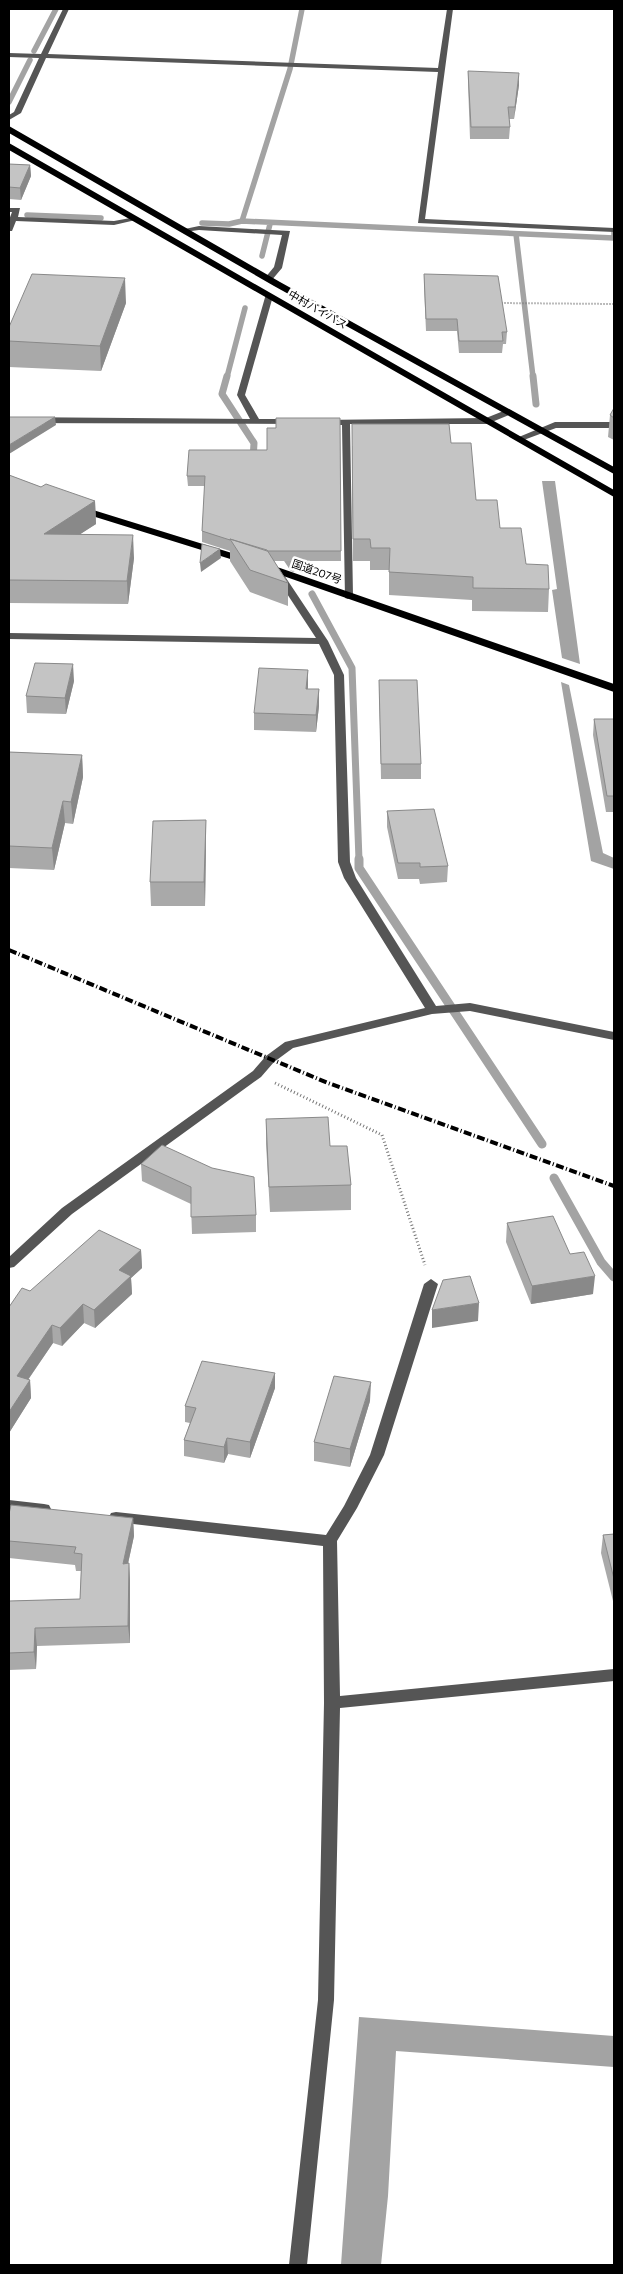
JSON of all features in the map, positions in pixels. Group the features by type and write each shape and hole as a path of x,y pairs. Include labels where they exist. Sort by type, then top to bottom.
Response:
{"highway":[{"name":"中村バイパス","path":"9,129 506,413 614,472"},
{"name":"中村バイパス","path":"11,150 614,494"},
{"name":"国道207号","path":"66,505 276,570 614,688"}],"street":[{"path":"9,118 17,113 66,9"},
{"path":"450,9 421,221 610,229"},
{"path":"9,55 442,70"},
{"path":"9,210 17,210 9,229"},
{"path":"13,219 114,223 136,220"},
{"path":"184,230 200,228 287,233 278,268 268,278"},
{"path":"251,422 241,395 269,296"},
{"path":"316,422 487,421 506,413"},
{"path":"9,420 306,422"},
{"path":"346,422 348,596"},
{"path":"518,439 555,425 614,424"},
{"path":"276,570 323,641 339,675 344,862 350,878 437,1009"},
{"path":"9,636 323,641"},
{"path":"9,1264 67,1211 257,1074 270,1059 289,1045 437,1009 470,1007 614,1036"},
{"path":"298,2265 326,2000 332,1703 330,1541 350,1508 377,1455 431,1284"},
{"path":"9,1505 58,1510"},
{"path":"97,1515 330,1541"},
{"path":"332,1703 614,1674"}],"path":[{"path":"496,303 614,304"},
{"path":"257,1074 382,1135 431,1284"}],"shaded area":[{"path":"542,481 555,481 580,664 562,658 552,590 557,589"},
{"path":"561,682 569,685 603,853 614,858 614,869 591,861"},
{"path":"359,2017 614,2036 614,2067 396,2051 388,2196 381,2265 341,2265"}],"building":[{"path":"468,71 519,73 515,107 508,107 510,127 471,127"},
{"path":"9,164 30,165 20,188 9,187"},
{"path":"32,274 125,278 100,346 9,341 9,327"},
{"path":"424,274 498,276 507,332 502,332 503,341 459,341 457,319 426,319"},
{"path":"614,408 614,418 610,415"},
{"path":"9,417 55,417 9,445"},
{"path":"276,418 340,418 341,551 267,551 202,531 205,476 187,476 189,450 267,450 267,428 276,428"},
{"path":"352,424 449,424 451,443 471,443 476,500 497,500 500,528 521,528 526,564 548,565 549,589 473,588 473,577 389,572 390,548 371,548 370,539 353,539"},
{"path":"9,475 41,487 46,484 95,501 44,534 133,535 127,581 9,580"},
{"path":"230,539 267,550 288,583 250,570"},
{"path":"202,544 220,549 200,563"},
{"path":"35,663 73,664 65,698 26,696"},
{"path":"259,668 308,670 306,689 319,689 316,715 254,713"},
{"path":"379,680 417,680 421,764 381,764"},
{"path":"594,719 614,719 614,796 607,796"},
{"path":"9,752 82,755 71,802 63,801 52,848 9,846"},
{"path":"434,809 448,866 420,867 420,863 398,863 387,811"},
{"path":"206,820 204,882 150,882 153,821"},
{"path":"328,1117 330,1146 347,1146 351,1185 269,1187 266,1119"},
{"path":"162,1145 212,1168 254,1177 256,1215 191,1217 191,1187 141,1164"},
{"path":"553,1216 570,1254 584,1252 595,1276 532,1286 507,1223"},
{"path":"99,1230 141,1250 119,1270 131,1276 94,1310 83,1304 60,1328 52,1325 17,1376 30,1380 9,1412 9,1307 22,1288 30,1291"},
{"path":"470,1276 479,1303 432,1310 443,1280"},
{"path":"202,1361 275,1373 250,1442 227,1438 224,1447 184,1440 196,1408 185,1406"},
{"path":"334,1376 371,1382 350,1449 314,1442"},
{"path":"11,1505 133,1518 123,1564 129,1563 128,1626 35,1628 34,1652 9,1653 9,1601 80,1599 82,1554 74,1553 76,1547 9,1541"},
{"path":"614,1534 614,1579 603,1535"}],"waterway":[{"path":"34,51 56,9"},
{"path":"242,221 290,69 302,9"},
{"path":"9,102 30,60"},
{"path":"27,215 101,218"},
{"path":"202,223 229,224 242,221"},
{"path":"242,221 614,238 614,231"},
{"path":"262,256 270,224"},
{"path":"516,234 533,377"},
{"path":"227,377 245,308"},
{"path":"227,376 222,394 254,443 253,460"},
{"path":"533,376 536,404"},
{"path":"283,553 293,568"},
{"path":"312,594 352,668 359,860"},
{"path":"359,860 359,868 542,1144"},
{"path":"554,1178 601,1262 614,1277"}],"railway":[{"path":"9,950 328,1083 614,1186"}]}
